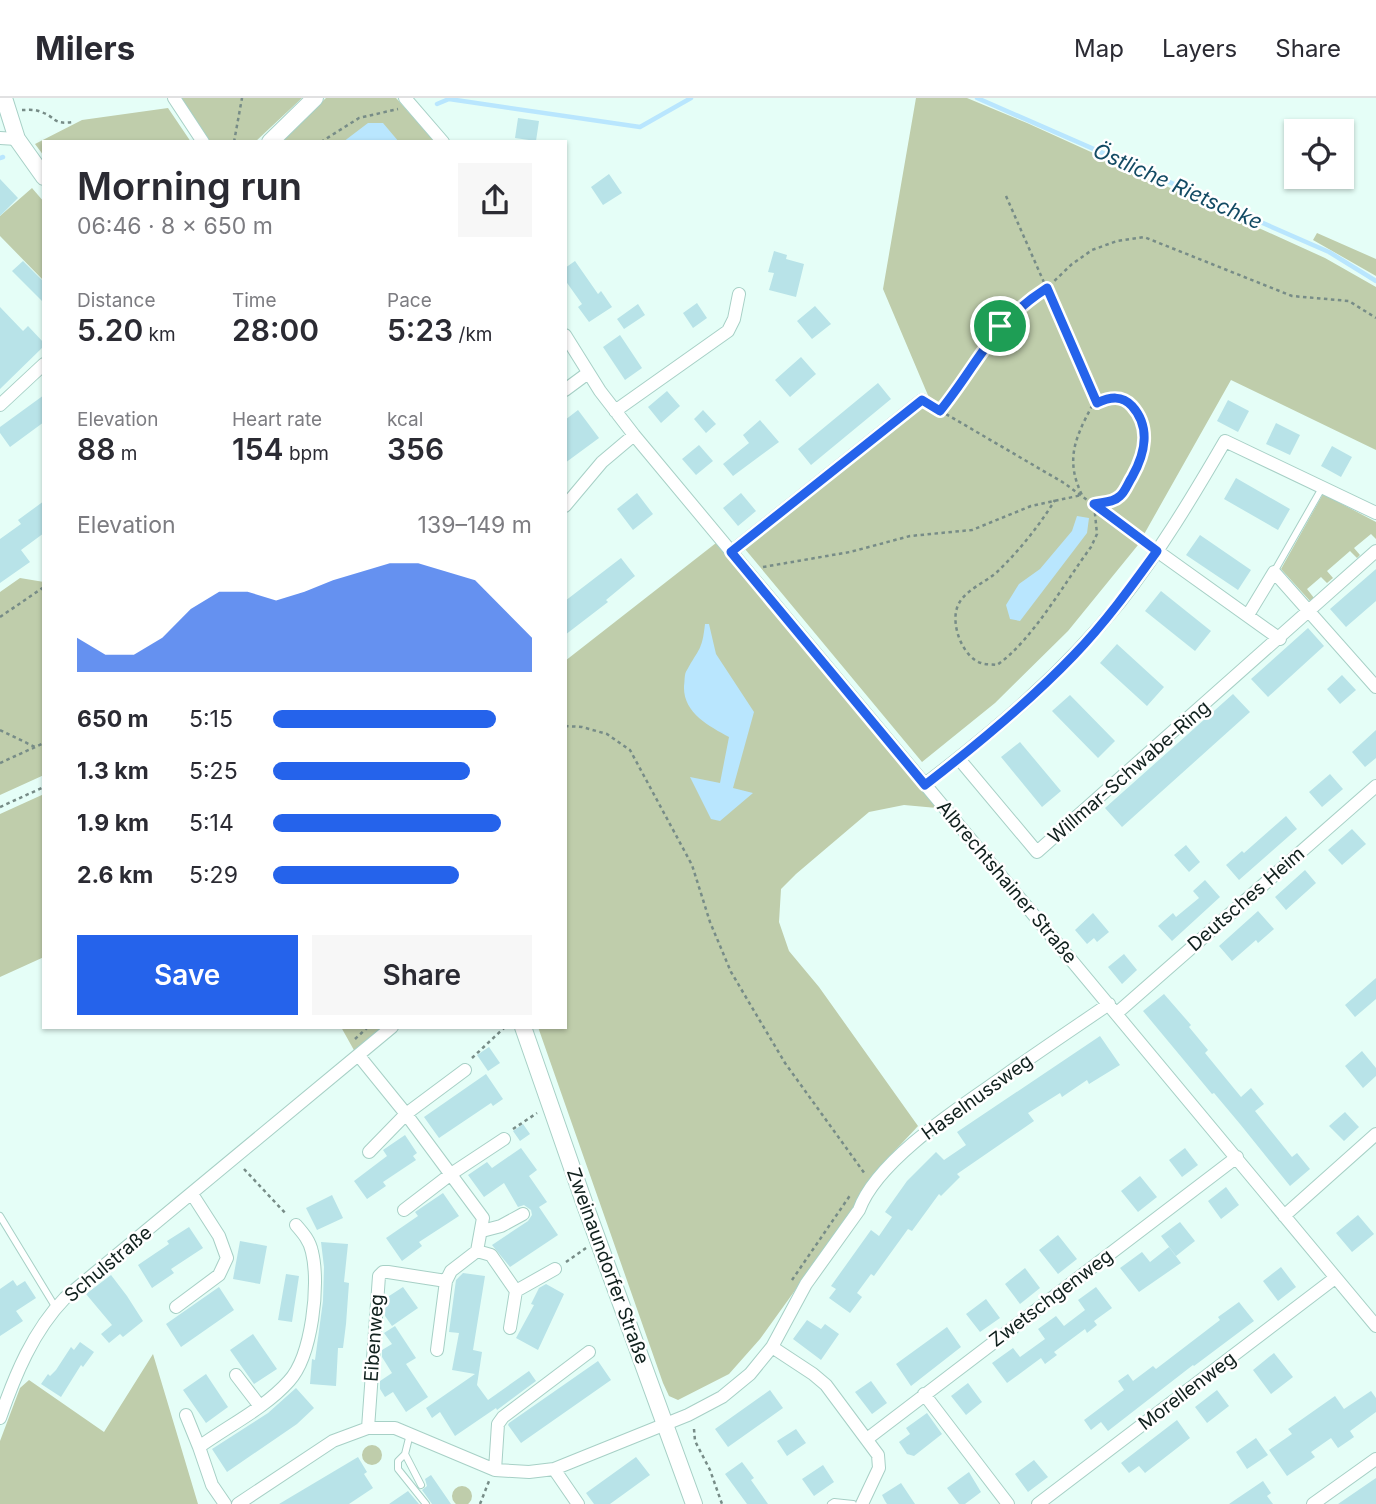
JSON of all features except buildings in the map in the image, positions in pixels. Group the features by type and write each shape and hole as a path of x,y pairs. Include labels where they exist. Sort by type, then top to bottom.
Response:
{"street":[{"path":"4,98 17,139 42,174"},
{"path":"174,98 202,140"},
{"path":"272,140 315,98"},
{"path":"408,102 441,140"},
{"path":"0,138 17,139"},
{"path":"615,411 728,331 734,319 739,294"},
{"name":"Albrechtshainer Straße","path":"567,338 588,373 634,435 1376,1326"},
{"path":"0,405 42,366"},
{"path":"567,389 588,373"},
{"path":"731,552 922,400"},
{"path":"567,504 602,463 634,435"},
{"path":"925,785 1029,699 1075,654 1119,603 1157,551 1225,441 1376,513"},
{"path":"1157,551 1280,639"},
{"name":"Willmar-Schwabe-Ring","path":"959,758 1037,852 1376,551"},
{"path":"1248,615 1274,572 1376,687"},
{"name":"Deutsches Heim","path":"1113,1008 1376,786"},
{"name":"Haselnussweg","path":"495,1470 520,1472 554,1469 666,1425 722,1398 750,1374 772,1347 806,1284 859,1210 862,1201 898,1158 937,1122 1113,1008"},
{"name":"Schulstraße","path":"0,1418 2,1405 37,1334 56,1308 75,1289 390,1029"},
{"name":"Zweinaundorfer Straße","path":"524,1029 694,1504"},
{"path":"359,1056 481,1214 482,1231 477,1251 451,1271 446,1281 437,1350"},
{"path":"369,1152 406,1114 465,1070"},
{"path":"1284,1216 1376,1134"},
{"path":"404,1210 503,1139"},
{"name":"Zwetschgenweg","path":"867,1439 1237,1157"},
{"path":"176,1307 219,1275 227,1258 222,1241 192,1194"},
{"path":"482,1231 501,1226 523,1214"},
{"path":"199,1447 290,1380 303,1359 315,1270 312,1249 296,1225"},
{"path":"477,1251 491,1255 516,1291 510,1328"},
{"path":"516,1291 555,1269"},
{"name":"Eibenweg","path":"368,1427 379,1276 388,1272 446,1281"},
{"name":"Morellenweg","path":"1038,1504 1335,1278"},
{"path":"772,1347 826,1385 878,1455 880,1462 862,1504"},
{"path":"238,1504 333,1441 368,1427 395,1428 495,1470 498,1424 503,1417 589,1352"},
{"path":"236,1375 259,1405"},
{"path":"924,1395 1007,1504"},
{"path":"186,1415 212,1485 225,1504"},
{"path":"1313,1504 1376,1459"},
{"path":"554,1469 578,1504"}],"lane":[{"path":"1274,572 1323,486"},
{"path":"0,1216 56,1308"},
{"path":"410,1434 405,1454 398,1461 400,1473 426,1504"},
{"path":"405,1454 421,1485"},
{"path":"831,1504 853,1504"}],"path":[{"path":"234,140 242,98"},
{"path":"324,140 359,118 408,102"},
{"path":"17,110 44,112 52,121 74,122"},
{"path":"1006,196 1097,403"},
{"path":"940,411 1000,326 1022,304 1047,288 1072,264 1092,250 1144,236 1292,296 1349,301 1376,318"},
{"path":"1082,495 1072,467 1073,448 1087,415 1097,403 1115,397 1128,401 1142,416 1145,435 1141,460 1121,495 1112,501 1094,504"},
{"path":"922,400 1082,495 1157,551"},
{"path":"747,569 849,552 909,536 972,530 1031,506 1082,495"},
{"path":"1055,500 1023,544 996,573 968,593 957,607 956,628 965,650 979,663 997,665 1011,655 1091,547 1097,534 1094,504"},
{"path":"0,617 42,588"},
{"path":"567,726 607,734 630,750 692,866 710,922 731,972 785,1062 866,1175 876,1183"},
{"path":"0,730 35,747"},
{"path":"0,763 42,744"},
{"path":"0,807 42,788"},
{"path":"352,1041 366,1029"},
{"path":"465,1070 475,1054 503,1029"},
{"path":"503,1139 504,1135 542,1109"},
{"path":"234,1158 296,1225"},
{"path":"794,1289 791,1279 858,1185"},
{"path":"555,1269 598,1240"},
{"path":"694,1429 695,1441 710,1470 722,1504"},
{"path":"480,1504 495,1470"}],"green space":[{"path":"179,98 302,98 257,140 207,140"},
{"path":"326,98 396,98 433,140 282,140"},
{"path":"916,98 967,98 1325,258 1376,287 1376,450 1231,380 1138,545 1068,631 995,703 922,762 745,549 930,400 883,289"},
{"path":"168,108 190,140 43,140 82,120"},
{"path":"42,140 42,153 35,144"},
{"path":"32,188 42,200 42,279 0,236 0,216"},
{"path":"1317,233 1376,259 1376,276 1313,240"},
{"path":"1323,494 1376,522 1376,539 1371,534 1354,548 1360,555 1357,558 1350,551 1327,571 1333,578 1327,583 1321,577 1307,589 1314,598 1310,601 1281,569"},
{"path":"716,543 937,808 904,805 869,812 781,889 779,922 789,951 819,987 918,1126 872,1177 855,1207 760,1339 729,1374 678,1400 669,1396 663,1383 539,1029 567,1029 567,659"},
{"path":"20,578 42,582 42,776 0,795 0,592"},
{"path":"42,795 42,958 0,977 0,814"},
{"path":"342,1029 381,1029 355,1052"},
{"path":"153,1354 198,1504 0,1504 0,1441 20,1388 29,1380 104,1432"},
{"path":"368,1445 376,1445 382,1455 376,1465 368,1465 362,1459 362,1451"},
{"path":"458,1487 466,1487 471,1492 471,1500 466,1505 458,1505 453,1500 453,1492"}],"water":[{"path":"368,123 383,123 397,140 346,140"},
{"path":"1077,516 1089,518 1087,533 1020,621 1010,619 1006,605 1019,584 1040,569 1072,531"},
{"path":"705,624 709,624 716,654 754,712 733,788 753,793 720,821 711,819 690,777 720,783 729,737 699,718 688,704 685,695 685,673 701,645"}],"waterway":[{"name":"Östliche Rietschke","path":"437,104 449,99 640,127 691,98"},
{"name":"Östliche Rietschke","path":"977,98 1329,252 1376,281"}],"route":[{"path":"1047,288 1097,403 1115,397 1128,401 1142,416 1145,435 1141,460 1121,495 1112,501 1094,504 1157,551 1119,603 1075,654 1029,699 925,785 731,552 922,400 940,411 1000,326 1022,304 1047,288"}]}
